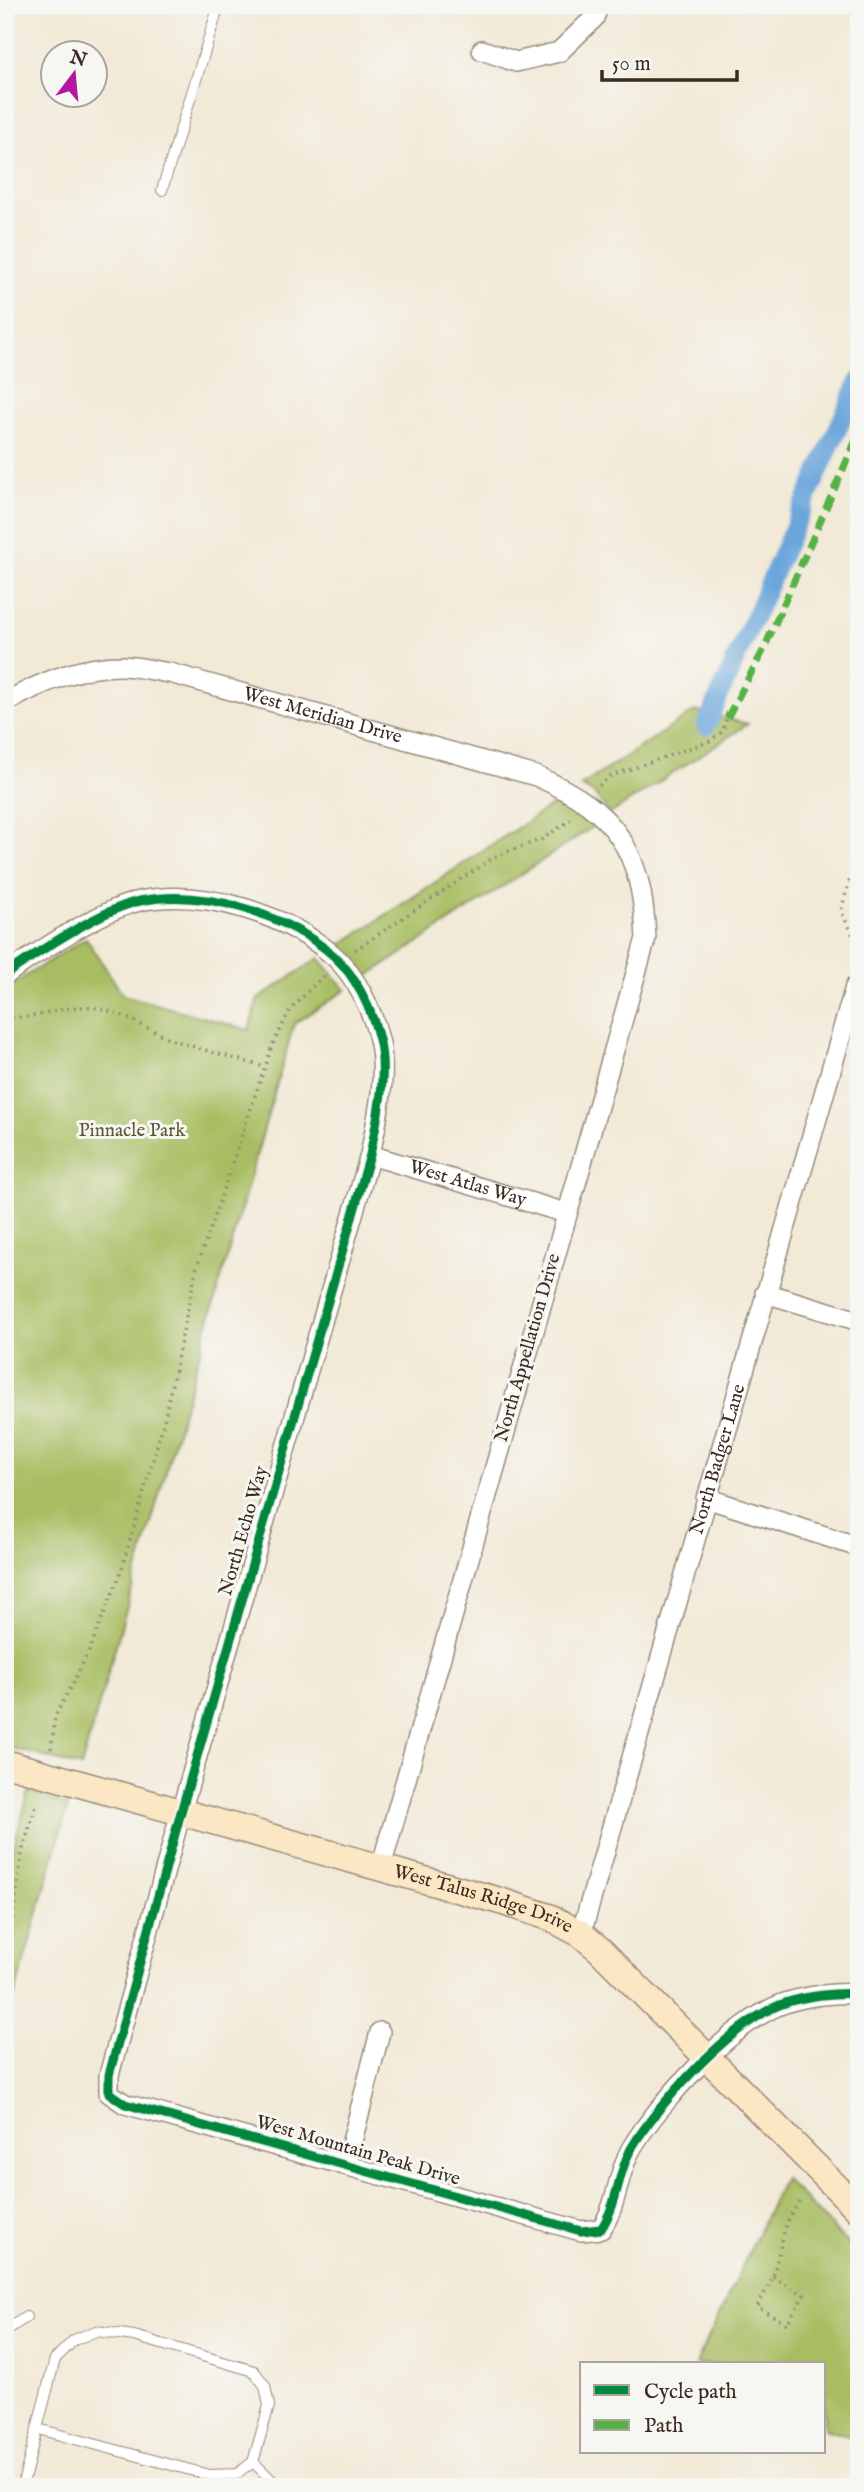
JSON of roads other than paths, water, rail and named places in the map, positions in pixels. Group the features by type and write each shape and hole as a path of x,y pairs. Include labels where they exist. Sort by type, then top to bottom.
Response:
{"street":[{"path":"482,50 516,62 559,52 594,18 599,5"},
{"name":"West Meridian Drive","path":"8,696 92,669 122,666 170,673 536,776 591,805 617,832"},
{"name":"North Appellation Drive","path":"381,1867 646,938 644,902 636,865 617,832"},
{"name":"North Echo Way","path":"5,975 110,911 137,901 167,897 197,899 279,923 309,937 339,962 353,981 368,1008 380,1041 379,1104 370,1155 181,1812 109,2075 109,2093"},
{"name":"North Badger Lane","path":"581,1934 855,987"},
{"name":"West Atlas Way","path":"370,1155 566,1213"},
{"path":"765,1293 859,1321"},
{"path":"706,1498 859,1547"},
{"name":"West Talus Ridge Drive","path":"5,1763 381,1867 549,1917 581,1934 709,2058 859,2210"},
{"path":"709,2058 753,2019 785,2003 823,1996 859,1994"},
{"path":"345,2165 380,2032"},
{"name":"West Mountain Peak Drive","path":"109,2093 125,2104 581,2231 601,2229 611,2214 630,2151 656,2114 709,2058"}],"lane":[{"path":"162,190 219,5"},
{"path":"5,2331 26,2318"},
{"path":"22,2487 55,2359 74,2340 96,2331 134,2336 254,2371 265,2386 269,2406 253,2462 237,2474 209,2475 38,2429"},
{"path":"253,2462 279,2487"}],"waterway":[{"path":"706,726 859,381"}],"park label":[{"name":"Pinnacle Park","path":"132,1131"}]}
